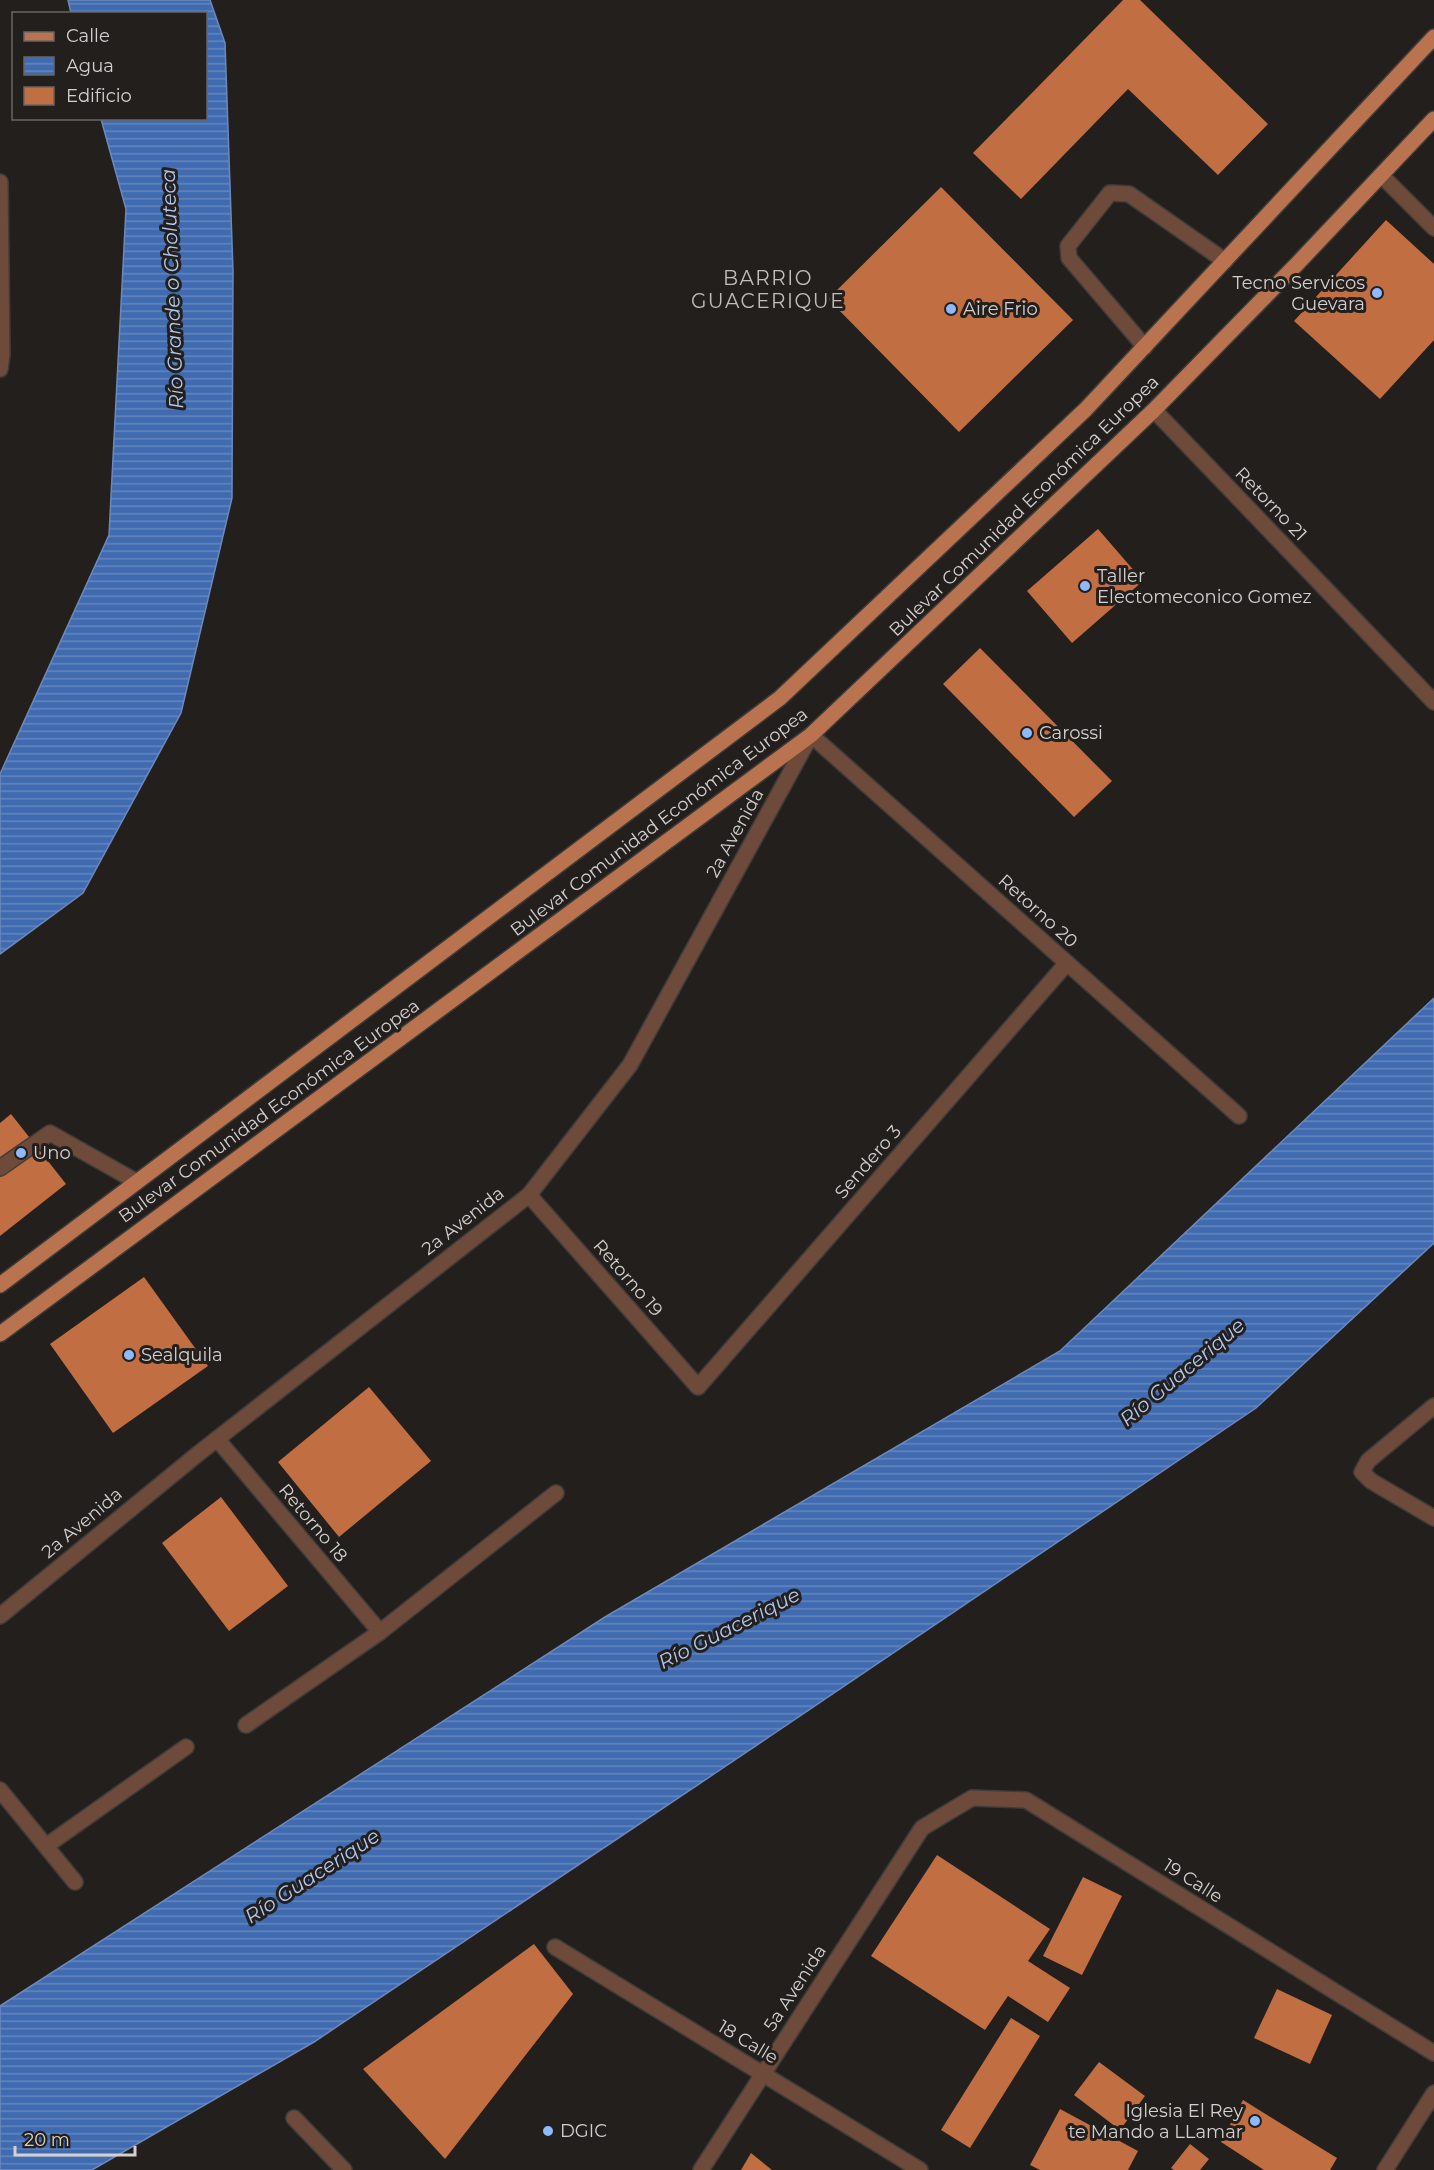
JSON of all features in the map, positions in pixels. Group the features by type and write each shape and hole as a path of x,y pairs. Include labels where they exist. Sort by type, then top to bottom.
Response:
{"main road":[{"name":"Bulevar Comunidad Económica Europea","path":"1405,69 1434,27"},
{"name":"Bulevar Comunidad Económica Europea","path":"0,1285 780,698 1078,417 1434,37"},
{"name":"Bulevar Comunidad Económica Europea","path":"0,1334 811,735 1154,410 1434,118"}],"street":[{"path":"1381,175 1434,228"},
{"path":"0,182 2,354 0,369"},
{"path":"1145,347 1069,258 1068,246 1110,193 1129,194 1225,261"},
{"name":"Retorno 21","path":"1154,410 1434,702"},
{"name":"Retorno 20","path":"811,735 1239,1116"},
{"name":"2a Avenida","path":"0,1616 217,1439 529,1195 630,1065 811,735"},
{"name":"Sendero 3","path":"698,1387 1067,963"},
{"path":"0,1168 50,1133 137,1182"},
{"name":"Retorno 19","path":"529,1195 698,1387"},
{"path":"1434,1406 1368,1461 1362,1472 1371,1481 1434,1518"},
{"name":"Retorno 18","path":"217,1439 380,1632"},
{"path":"246,1725 380,1632 556,1493"},
{"path":"45,1846 186,1747"},
{"path":"0,1790 75,1882"},
{"name":"19 Calle","path":"922,1827 972,1798 1026,1800 1434,2053"},
{"name":"5a Avenida","path":"701,2170 922,1827"},
{"name":"18 Calle","path":"555,1947 920,2170"},
{"path":"1385,2170 1434,2093"},
{"path":"294,2118 344,2170"}],"water":[{"name":"Río Grande o Choluteca","path":"68,0 210,0 225,43 233,271 232,498 181,713 83,893 0,954 0,774 109,535 126,209 101,120 207,120 207,12 71,12"},
{"name":"Río Guacerique","path":"1434,998 1434,1243 1256,1408 314,2042 92,2170 0,2170 0,2006 605,1617 1060,1351"}],"building":[{"path":"1123,0 1140,0 1268,124 1218,175 1128,89 1021,199 973,153"},
{"name":"Aire Frio","path":"941,187 1073,320 959,432 828,299"},
{"name":"Tecno Servicos Guevara","path":"1386,220 1434,264 1434,340 1380,399 1294,321"},
{"name":"Taller Electomeconico Gomez","path":"1098,529 1143,581 1072,643 1027,591"},
{"name":"Carossi","path":"980,648 1112,781 1074,817 943,684"},
{"name":"Uno","path":"11,1114 66,1184 0,1236 0,1123"},
{"name":"Sealquila","path":"144,1277 208,1366 113,1433 50,1344"},
{"path":"369,1387 431,1461 339,1537 278,1462"},
{"path":"221,1497 288,1586 229,1631 162,1543"},
{"path":"937,1855 1050,1929 1028,1961 1070,1988 1048,2022 1008,1996 985,2030 871,1956"},
{"path":"1083,1877 1122,1896 1082,1975 1043,1956"},
{"path":"534,1944 573,1994 445,2159 363,2069"},
{"path":"1277,1989 1332,2015 1310,2064 1254,2038"},
{"path":"1011,2018 1040,2036 970,2148 941,2130"},
{"path":"1099,2062 1145,2096 1120,2130 1074,2095"},
{"name":"Iglesia El Rey te Mando a LLamar","path":"1243,2100 1337,2158 1330,2170 1264,2170 1221,2142"},
{"path":"1060,2109 1138,2151 1128,2170 1040,2170 1030,2165"},
{"path":"1190,2144 1209,2159 1200,2170 1171,2168"},
{"path":"751,2153 772,2170 741,2170"}],"place":[{"name":"Tecno Servicos Guevara","path":"1377,293"},
{"name":"Aire Frio","path":"951,309"},
{"name":"Taller Electomeconico Gomez","path":"1085,586"},
{"name":"Carossi","path":"1027,733"},
{"name":"Uno","path":"21,1153"},
{"name":"Sealquila","path":"129,1355"},
{"name":"Iglesia El Rey te Mando a LLamar","path":"1255,2121"},
{"name":"DGIC","path":"548,2131"}],"district":[{"name":"BARRIO GUACERIQUE","path":"768,290"}]}
